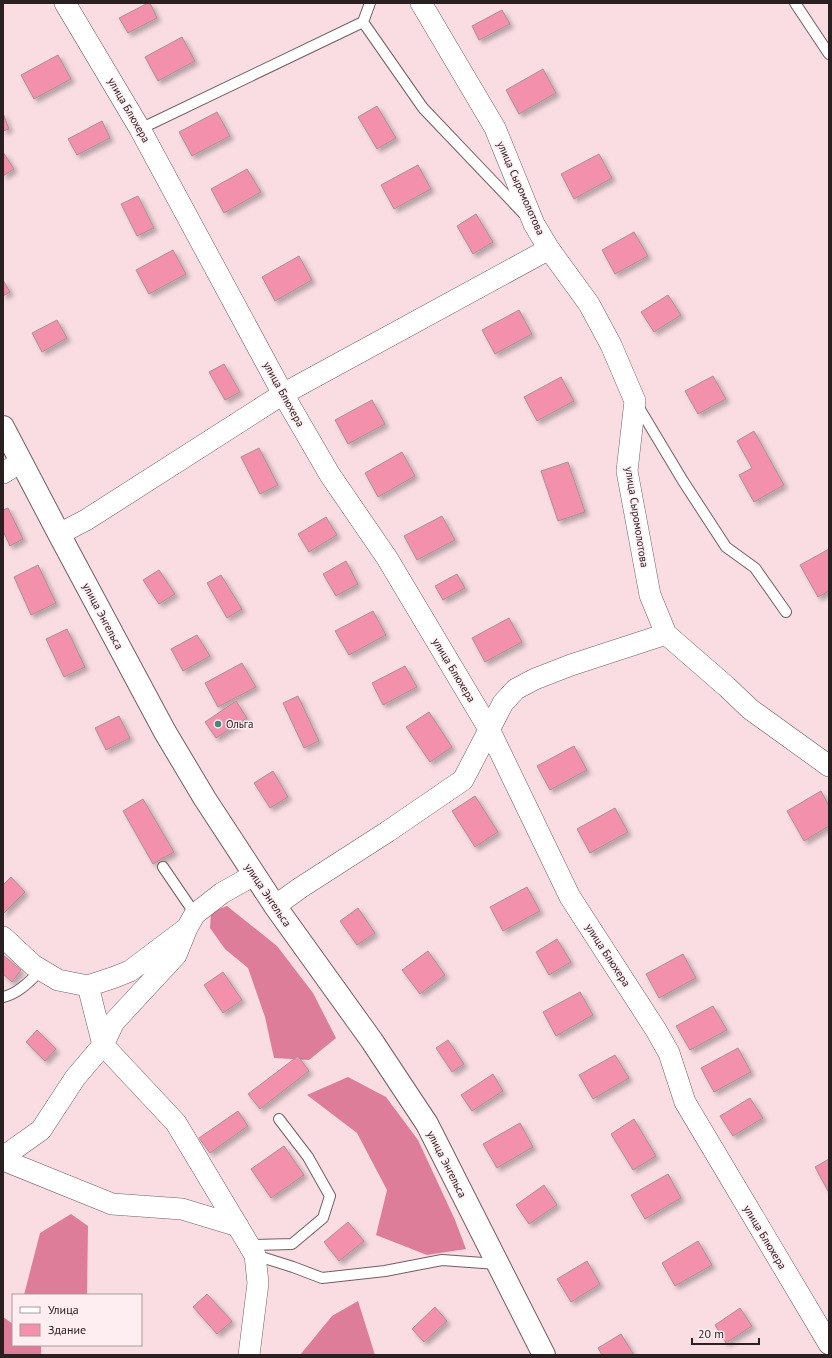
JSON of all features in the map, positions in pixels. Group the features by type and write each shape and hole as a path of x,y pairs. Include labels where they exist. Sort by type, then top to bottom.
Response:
{"main road":[{"name":"улица Энгельса","path":"3,426 165,732 205,799 275,906 372,1041 427,1124 544,1355"}],"street":[{"name":"улица Блюхера","path":"65,3 140,129 283,394 330,475 387,558 489,729 570,896 656,1030 668,1053 684,1102 829,1344"},
{"name":"улица Сыромолотова","path":"420,3 495,128 534,224 549,249 589,304 611,345 634,400 627,471 650,595 666,634 750,709 829,766"},
{"path":"59,534 86,520 283,394 549,249"},
{"path":"3,473 21,462"},
{"path":"275,906 463,780 503,703 516,689 571,665 666,634"},
{"path":"3,937 33,965 58,980 88,986 130,971 191,921 222,893 254,875"},
{"path":"3,1158 40,1130 75,1078 103,1045 114,1022 176,955 191,921"},
{"path":"88,986 103,1045 176,1123 252,1250 258,1283 249,1355"},
{"path":"3,1158 112,1204 182,1209 238,1226"}],"lane":[{"path":"140,129 363,22 370,3"},
{"path":"795,3 829,54"},
{"path":"363,22 424,108 534,224"},
{"path":"634,400 683,481 726,547 755,568 786,612"},
{"path":"163,867 191,921"},
{"path":"3,997 11,995 41,970"},
{"path":"252,1250 292,1244 323,1218 330,1196 308,1157 279,1118"},
{"path":"252,1250 322,1278 385,1271 442,1260 497,1264"}],"shaded area":[{"path":"227,906 277,946 313,993 336,1038 309,1060 274,1058 265,1017 248,968 225,949 210,928 211,912"},
{"path":"348,1077 386,1097 418,1140 455,1220 466,1249 427,1255 376,1235 387,1190 357,1133 307,1095"},
{"path":"71,1214 88,1226 87,1294 24,1294 40,1233"},
{"path":"358,1301 375,1355 300,1355 332,1316"},
{"path":"3,1317 12,1323 12,1346 41,1346 41,1355 3,1355"}],"building":[{"path":"150,3 157,18 128,33 119,18"},
{"path":"502,10 510,24 479,40 472,26"},
{"path":"182,37 195,61 158,81 145,57"},
{"path":"58,55 71,79 34,99 21,75"},
{"path":"543,69 556,93 519,114 506,90"},
{"path":"377,106 396,138 377,149 358,117"},
{"path":"217,112 230,136 192,156 179,132"},
{"path":"3,113 9,129 3,131"},
{"path":"102,121 110,138 77,155 68,139"},
{"path":"3,152 14,169 3,176"},
{"path":"599,154 612,178 574,199 561,174"},
{"path":"418,165 431,189 394,209 381,185"},
{"path":"247,169 261,192 224,213 211,189"},
{"path":"138,196 154,228 137,236 121,204"},
{"path":"476,214 493,242 473,254 457,226"},
{"path":"634,232 648,256 615,274 602,250"},
{"path":"173,250 186,274 149,294 136,270"},
{"path":"299,256 312,280 275,301 262,277"},
{"path":"3,280 10,292 3,296"},
{"path":"668,295 681,315 654,332 641,312"},
{"path":"519,310 532,334 495,354 482,330"},
{"path":"57,320 67,338 42,352 32,333"},
{"path":"224,364 240,392 225,400 209,372"},
{"path":"713,376 726,399 698,414 685,391"},
{"path":"561,377 574,401 537,421 524,397"},
{"path":"372,400 385,424 348,444 335,420"},
{"path":"754,431 784,485 754,502 739,475 752,468 737,441"},
{"path":"259,448 278,485 260,494 241,457"},
{"path":"402,452 415,476 378,497 365,473"},
{"path":"568,462 585,512 558,521 541,471"},
{"path":"8,508 23,539 10,546 3,531 3,510"},
{"path":"442,516 455,540 417,560 404,536"},
{"path":"326,517 337,535 309,552 298,534"},
{"path":"829,549 829,591 818,597 800,565"},
{"path":"346,561 358,584 336,596 323,574"},
{"path":"38,565 56,603 31,615 14,577"},
{"path":"159,570 175,594 159,604 143,580"},
{"path":"457,574 465,588 443,600 435,586"},
{"path":"221,575 242,609 227,618 207,583"},
{"path":"373,611 386,635 349,655 335,631"},
{"path":"509,618 522,642 485,662 472,638"},
{"path":"67,629 85,667 64,677 46,639"},
{"path":"197,635 210,656 183,671 171,649"},
{"path":"242,663 256,687 218,707 205,683"},
{"path":"405,666 417,687 383,705 372,683"},
{"path":"298,696 319,741 304,748 283,703"},
{"path":"236,701 247,718 216,738 205,722"},
{"path":"429,712 452,747 430,762 406,727"},
{"path":"119,716 130,738 106,750 95,728"},
{"path":"574,746 587,770 550,790 537,766"},
{"path":"273,771 288,797 270,808 254,783"},
{"path":"821,791 829,806 829,826 804,841 787,811"},
{"path":"475,796 498,832 475,847 452,811"},
{"path":"143,799 174,852 153,864 123,811"},
{"path":"615,808 628,832 590,853 577,829"},
{"path":"11,877 25,892 3,914 3,885"},
{"path":"527,887 540,911 503,931 490,907"},
{"path":"358,908 375,933 357,945 340,921"},
{"path":"557,939 571,962 549,975 536,952"},
{"path":"428,951 445,975 420,994 402,970"},
{"path":"683,954 696,978 659,998 646,974"},
{"path":"3,955 21,970 12,982 3,974"},
{"path":"223,972 242,1000 223,1013 204,985"},
{"path":"580,992 593,1015 556,1036 543,1012"},
{"path":"713,1006 727,1030 690,1050 676,1026"},
{"path":"37,1030 56,1049 45,1061 26,1042"},
{"path":"448,1040 464,1064 452,1072 436,1048"},
{"path":"738,1048 751,1072 714,1092 701,1068"},
{"path":"615,1055 629,1078 593,1099 579,1075"},
{"path":"298,1056 309,1071 260,1109 248,1094"},
{"path":"493,1074 503,1091 472,1111 461,1095"},
{"path":"750,1098 763,1118 733,1136 720,1116"},
{"path":"238,1111 248,1126 210,1153 199,1138"},
{"path":"634,1119 656,1156 633,1170 611,1134"},
{"path":"520,1123 533,1147 497,1168 483,1144"},
{"path":"284,1146 304,1175 271,1198 251,1169"},
{"path":"829,1159 829,1190 828,1191 815,1167"},
{"path":"668,1174 681,1198 645,1219 631,1195"},
{"path":"544,1185 557,1205 529,1224 516,1205"},
{"path":"348,1222 364,1241 339,1261 324,1242"},
{"path":"698,1241 712,1265 675,1286 662,1263"},
{"path":"587,1261 600,1284 571,1302 557,1279"},
{"path":"207,1294 232,1321 217,1334 193,1307"},
{"path":"435,1307 447,1321 424,1342 412,1329"},
{"path":"740,1308 752,1326 726,1343 715,1325"},
{"path":"621,1334 634,1355 602,1355 598,1348"}],"place":[{"name":"Ольга","path":"218,724"}]}
